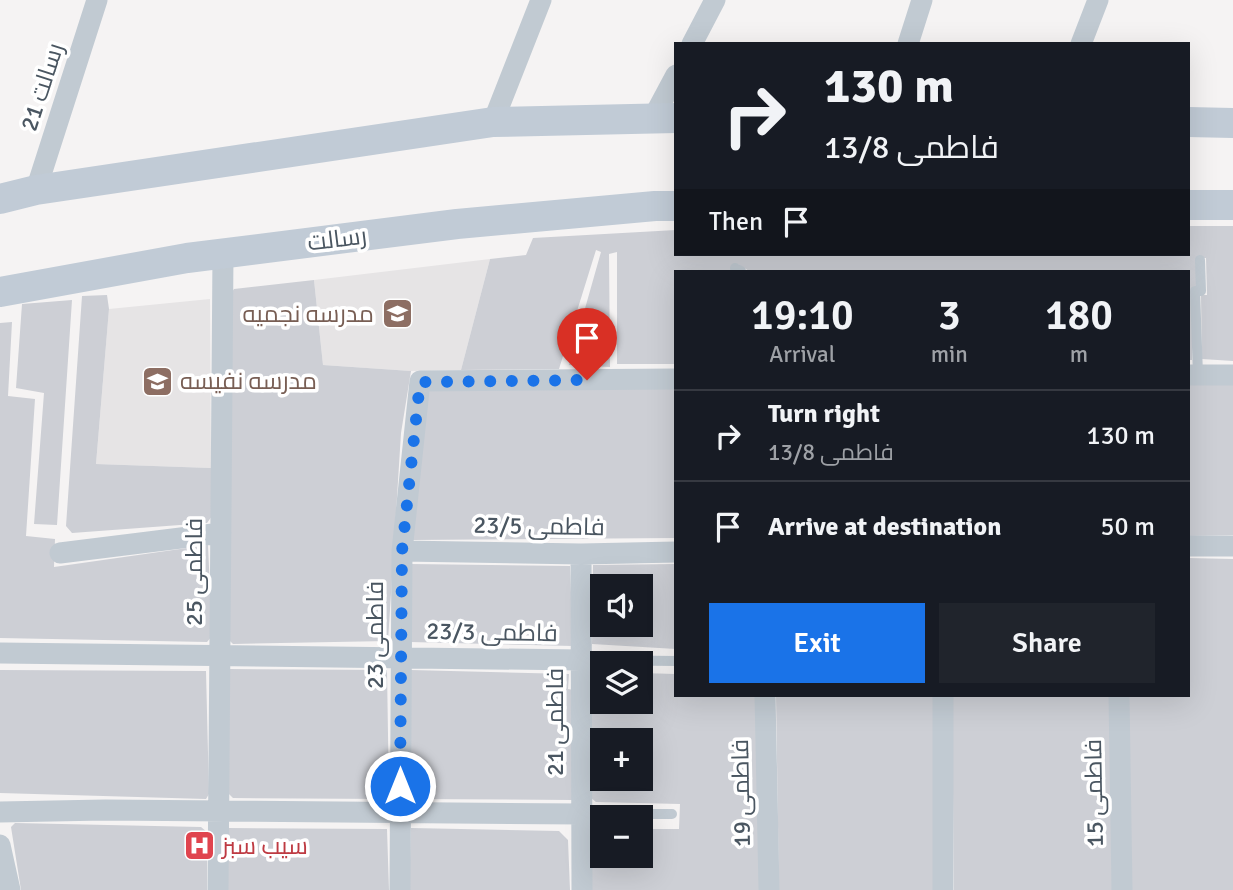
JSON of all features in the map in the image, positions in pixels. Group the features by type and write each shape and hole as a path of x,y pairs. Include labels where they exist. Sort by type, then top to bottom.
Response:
{"street":[{"name":"رسالت 21","path":"36,190 97,0"},
{"path":"493,122 541,0"},
{"path":"693,42 715,0"},
{"path":"909,42 922,0"},
{"path":"1082,42 1098,0"},
{"path":"0,199 36,190 493,122 664,118 674,82"},
{"path":"1190,122 1233,123"},
{"path":"1190,205 1233,205"},
{"name":"رسالت","path":"0,292 187,258 457,225 674,206"},
{"name":"فاطمی 25","path":"218,890 223,254"},
{"path":"1193,375 1233,375"},
{"name":"فاطمی 23","path":"400,890 402,551 420,382 674,379"},
{"path":"60,553 220,533"},
{"path":"1190,546 1233,546"},
{"name":"فاطمی 23/5","path":"402,551 581,554 674,552"},
{"name":"فاطمی 21","path":"581,554 582,890"},
{"name":"فاطمی 23/3","path":"0,653 581,660"},
{"name":"فاطمی 19","path":"765,697 769,890"},
{"path":"943,697 943,890"},
{"name":"فاطمی 15","path":"1119,697 1122,890"},
{"path":"0,812 105,810 582,814"},
{"path":"0,845 10,890"}],"lane":[{"path":"1193,375 1195,291 1201,291 1200,260"},
{"path":"581,660 674,661"},
{"path":"582,814 672,814"}],"shaded area":[{"name":"مدرسه نجمیه","path":"490,259 461,370 411,371 323,365 314,280"},
{"name":"مدرسه نفیسه","path":"210,299 211,468 96,464 109,309"}],"building":[{"path":"1190,226 1233,226 1233,361 1202,359 1201,295 1207,295 1206,258 1196,258 1197,289 1192,289 1192,360 1190,270 747,270 738,264 734,270 674,270 674,364 617,364 617,252 609,254 610,367 569,365 601,252 596,250 559,369 461,370 490,259 526,255 533,238 674,230 674,256 1190,256"},
{"path":"314,280 323,365 411,371 401,433 388,641 233,644 228,639 232,292 234,289"},
{"path":"107,295 109,309 96,464 211,468 212,516 207,523 72,533 66,526 82,296"},
{"path":"72,300 57,525 34,524 44,393 16,388 22,304"},
{"path":"12,322 8,396 35,399 26,536 55,539 54,567 208,545 212,636 207,642 0,638 0,323"},
{"path":"1190,384 1233,384 1233,535 1190,536"},
{"path":"674,386 674,538 412,540 425,393 431,388"},
{"path":"1190,558 1233,559 1233,890 1130,890 1128,697 1190,697"},
{"path":"410,564 570,566 573,646 410,642"},
{"path":"674,564 674,649 592,644 592,637 653,637 653,574 593,574 593,565"},
{"path":"229,669 387,670 389,799 233,798 227,792"},
{"path":"0,670 206,671 209,794 206,799 0,793"},
{"path":"411,670 569,674 568,689 574,690 572,800 408,799"},
{"path":"653,673 674,674 674,697 755,697 763,890 590,890 590,868 653,868 653,829 679,829 680,804 596,802 590,797 590,791 653,791 653,728 591,728 591,714 653,714"},
{"path":"776,697 937,697 938,890 779,890"},
{"path":"952,697 1110,697 1115,890 954,890"},
{"path":"15,823 201,827 207,832 207,890 21,890 11,827"},
{"path":"227,828 387,829 389,890 226,890"},
{"path":"411,828 559,831 568,840 570,890 409,890"}],"place":[{"name":"مدرسه نجمیه","path":"397,314"},
{"name":"مدرسه نفیسه","path":"157,381"},
{"name":"سیب سبز","path":"199,846"}],"route":[{"path":"400,786 402,551 420,382 587,380"}]}
